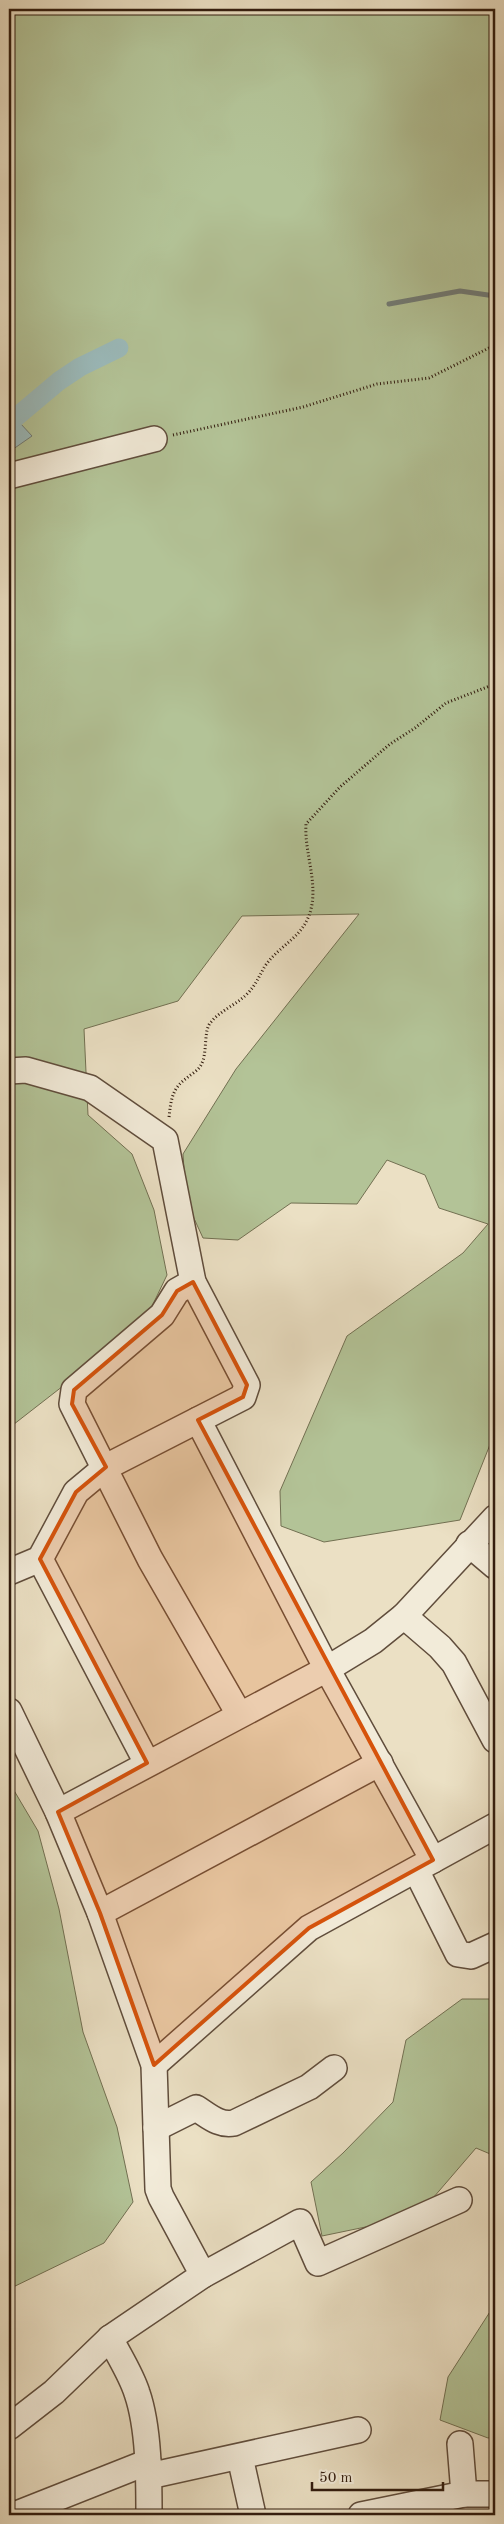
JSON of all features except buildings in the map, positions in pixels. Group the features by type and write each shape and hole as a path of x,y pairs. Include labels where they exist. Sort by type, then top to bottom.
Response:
{"street":[{"path":"9,476 154,439"},
{"path":"9,1071 26,1070 90,1088 165,1140 193,1282 247,1385 243,1397 106,1467 76,1492 40,1559 9,1572"},
{"path":"193,1282 177,1290 162,1315 74,1390 72,1404 106,1467 150,1558 239,1714"},
{"path":"198,1420 327,1669 380,1763 424,1865 458,1954 471,1956 495,1945"},
{"path":"58,1812 239,1714 327,1669 373,1641 404,1616 495,1518"},
{"path":"469,1544 495,1566"},
{"path":"40,1559 147,1763"},
{"path":"404,1616 440,1647 454,1663 495,1740"},
{"path":"9,1711 58,1812 100,1913 154,2065 160,2197 203,2275"},
{"path":"100,1913 380,1763"},
{"path":"154,2065 309,1928 495,1826"},
{"path":"156,2128 196,2108 218,2122 234,2123 310,2086 334,2068"},
{"path":"9,2427 54,2392 110,2338 203,2275 300,2222 318,2263 459,2200"},
{"path":"110,2338 137,2392 148,2469 149,2515"},
{"path":"14,2515 47,2510 148,2469 240,2457 358,2430"},
{"path":"460,2444 464,2494"},
{"path":"240,2457 253,2515"},
{"path":"361,2515 464,2494 495,2494"}],"path":[{"path":"154,439 303,408 377,384 429,378 495,345"},
{"path":"165,1140 172,1092 178,1084 200,1068 205,1057 209,1024 219,1013 246,995 258,982 265,966 281,948 295,938 308,918 312,895 306,824 347,781 390,744 415,728 446,703 495,684"}],"highlighted area":[{"path":"193,1282 247,1385 243,1397 198,1420 433,1860 309,1928 154,2065 100,1913 58,1812 147,1763 40,1559 76,1492 106,1467 72,1404 74,1390 162,1315 177,1291"}],"green space":[{"path":"9,9 495,9 495,1432 460,1520 324,1542 281,1526 280,1491 347,1336 463,1253 488,1224 439,1208 425,1175 387,1160 357,1204 291,1203 238,1240 203,1238 186,1201 183,1154 236,1069 359,914 242,916 178,1001 84,1029 88,1115 132,1154 154,1210 167,1275 144,1323 9,1428"},
{"path":"9,1782 38,1831 59,1909 83,2032 117,2127 133,2202 104,2243 9,2289"},
{"path":"462,1999 495,1999 495,2156 476,2148 433,2198 380,2224 322,2236 311,2182 343,2153 393,2102 406,2040"},
{"path":"495,2304 495,2437 488,2438 440,2420 448,2377"}],"water":[{"path":"9,411 32,436 9,452"}],"waterway":[{"path":"389,304 460,291 495,296"},
{"path":"15,418 59,381 80,367 119,348"}]}
